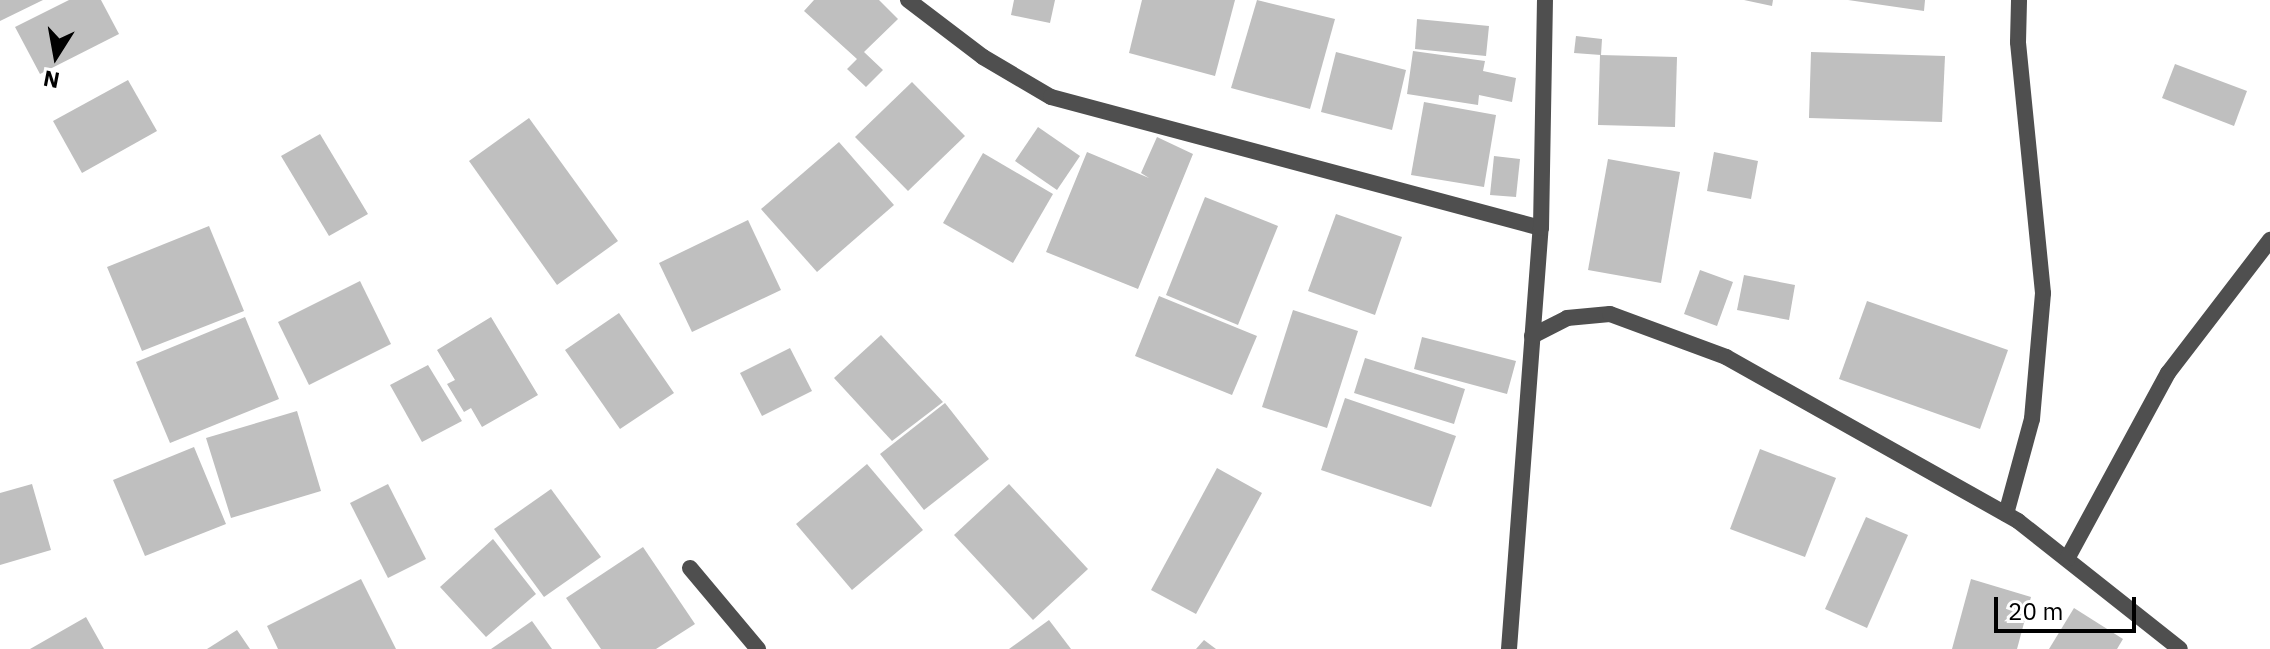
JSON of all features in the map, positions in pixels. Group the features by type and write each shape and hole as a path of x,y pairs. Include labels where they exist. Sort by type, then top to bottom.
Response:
{"street":[{"path":"908,0 983,57 1051,97 1541,228"},
{"path":"1509,649 1541,228 1545,0"},
{"path":"2006,514 2032,419 2043,293 2018,42 2019,0"},
{"path":"2067,559 2168,373 2270,240"},
{"path":"1532,336 1567,318 1610,314 1726,357 2006,514 2180,649"},
{"path":"690,568 758,649"}],"building":[{"path":"0,0 43,0 0,21"},
{"path":"69,0 101,0 119,34 40,74 15,27"},
{"path":"814,0 879,0 898,19 864,52 883,70 866,87 847,69 857,59 804,11"},
{"path":"1014,0 1055,0 1050,23 1011,15"},
{"path":"1142,0 1235,0 1215,76 1129,53"},
{"path":"1257,0 1335,19 1310,109 1231,88"},
{"path":"1744,0 1773,0 1772,6"},
{"path":"1848,0 1925,0 1924,11"},
{"path":"1417,19 1489,26 1486,56 1415,49"},
{"path":"1576,36 1602,39 1601,55 1574,53"},
{"path":"1413,51 1485,61 1483,71 1516,78 1512,102 1479,95 1478,105 1407,94"},
{"path":"1336,52 1406,70 1392,130 1321,112"},
{"path":"1811,52 1945,56 1942,122 1809,118"},
{"path":"1600,55 1677,57 1675,127 1598,125"},
{"path":"2175,64 2247,91 2234,126 2162,98"},
{"path":"128,80 157,131 82,173 53,121"},
{"path":"912,82 965,136 908,191 855,137"},
{"path":"1424,102 1496,115 1484,187 1411,175"},
{"path":"529,118 618,241 557,285 469,161"},
{"path":"1038,127 1080,156 1057,190 1015,161"},
{"path":"320,134 368,214 329,236 281,156"},
{"path":"1157,137 1193,154 1138,289 1046,252 1087,152 1149,178 1141,173"},
{"path":"839,142 894,205 817,272 761,209"},
{"path":"1714,152 1758,161 1751,199 1707,191"},
{"path":"983,153 1053,194 1013,263 943,223"},
{"path":"1494,156 1520,159 1516,197 1490,195"},
{"path":"1608,159 1680,172 1661,283 1588,270"},
{"path":"1205,197 1278,226 1238,325 1166,295"},
{"path":"1336,214 1402,237 1375,315 1308,291"},
{"path":"748,220 781,290 692,332 659,263"},
{"path":"209,226 244,311 142,351 107,267"},
{"path":"1700,270 1733,282 1717,326 1684,314"},
{"path":"1744,275 1795,285 1789,320 1737,310"},
{"path":"360,281 391,344 309,385 278,322"},
{"path":"1159,296 1257,336 1232,395 1135,356"},
{"path":"1867,301 2008,350 1980,429 1839,379"},
{"path":"1293,310 1358,331 1327,428 1262,407"},
{"path":"619,313 674,393 620,429 565,350"},
{"path":"245,317 279,399 170,443 136,362"},
{"path":"491,317 538,395 482,427 471,408 464,412 447,384 455,380 437,350"},
{"path":"881,335 943,402 892,441 834,378"},
{"path":"1422,337 1516,361 1507,394 1414,369"},
{"path":"790,348 812,391 762,416 740,373"},
{"path":"1365,358 1465,389 1454,424 1354,393"},
{"path":"428,365 462,421 422,442 390,385"},
{"path":"1345,398 1456,436 1431,507 1321,470"},
{"path":"945,403 989,459 924,510 880,454"},
{"path":"297,411 321,491 231,518 206,438"},
{"path":"194,447 226,524 145,556 113,480"},
{"path":"1760,449 1836,478 1805,557 1730,529"},
{"path":"867,464 923,530 852,590 796,524"},
{"path":"1217,468 1262,493 1196,614 1151,590"},
{"path":"32,484 51,550 0,565 0,493"},
{"path":"388,484 426,559 388,578 350,503"},
{"path":"1009,484 1088,569 1033,620 954,535"},
{"path":"551,489 601,557 544,597 494,529"},
{"path":"1866,517 1908,535 1867,628 1825,609"},
{"path":"493,539 536,594 486,637 440,587"},
{"path":"643,547 695,624 656,649 601,649 566,598"},
{"path":"361,579 396,649 278,649 267,626"},
{"path":"1971,579 2031,597 2017,649 1952,649"},
{"path":"2074,608 2123,639 2117,649 2049,649"},
{"path":"86,617 104,649 30,649"},
{"path":"1049,620 1071,649 1009,649"},
{"path":"532,621 552,649 491,649"},
{"path":"237,630 250,649 207,649"},
{"path":"1204,640 1216,649 1196,649"}]}
